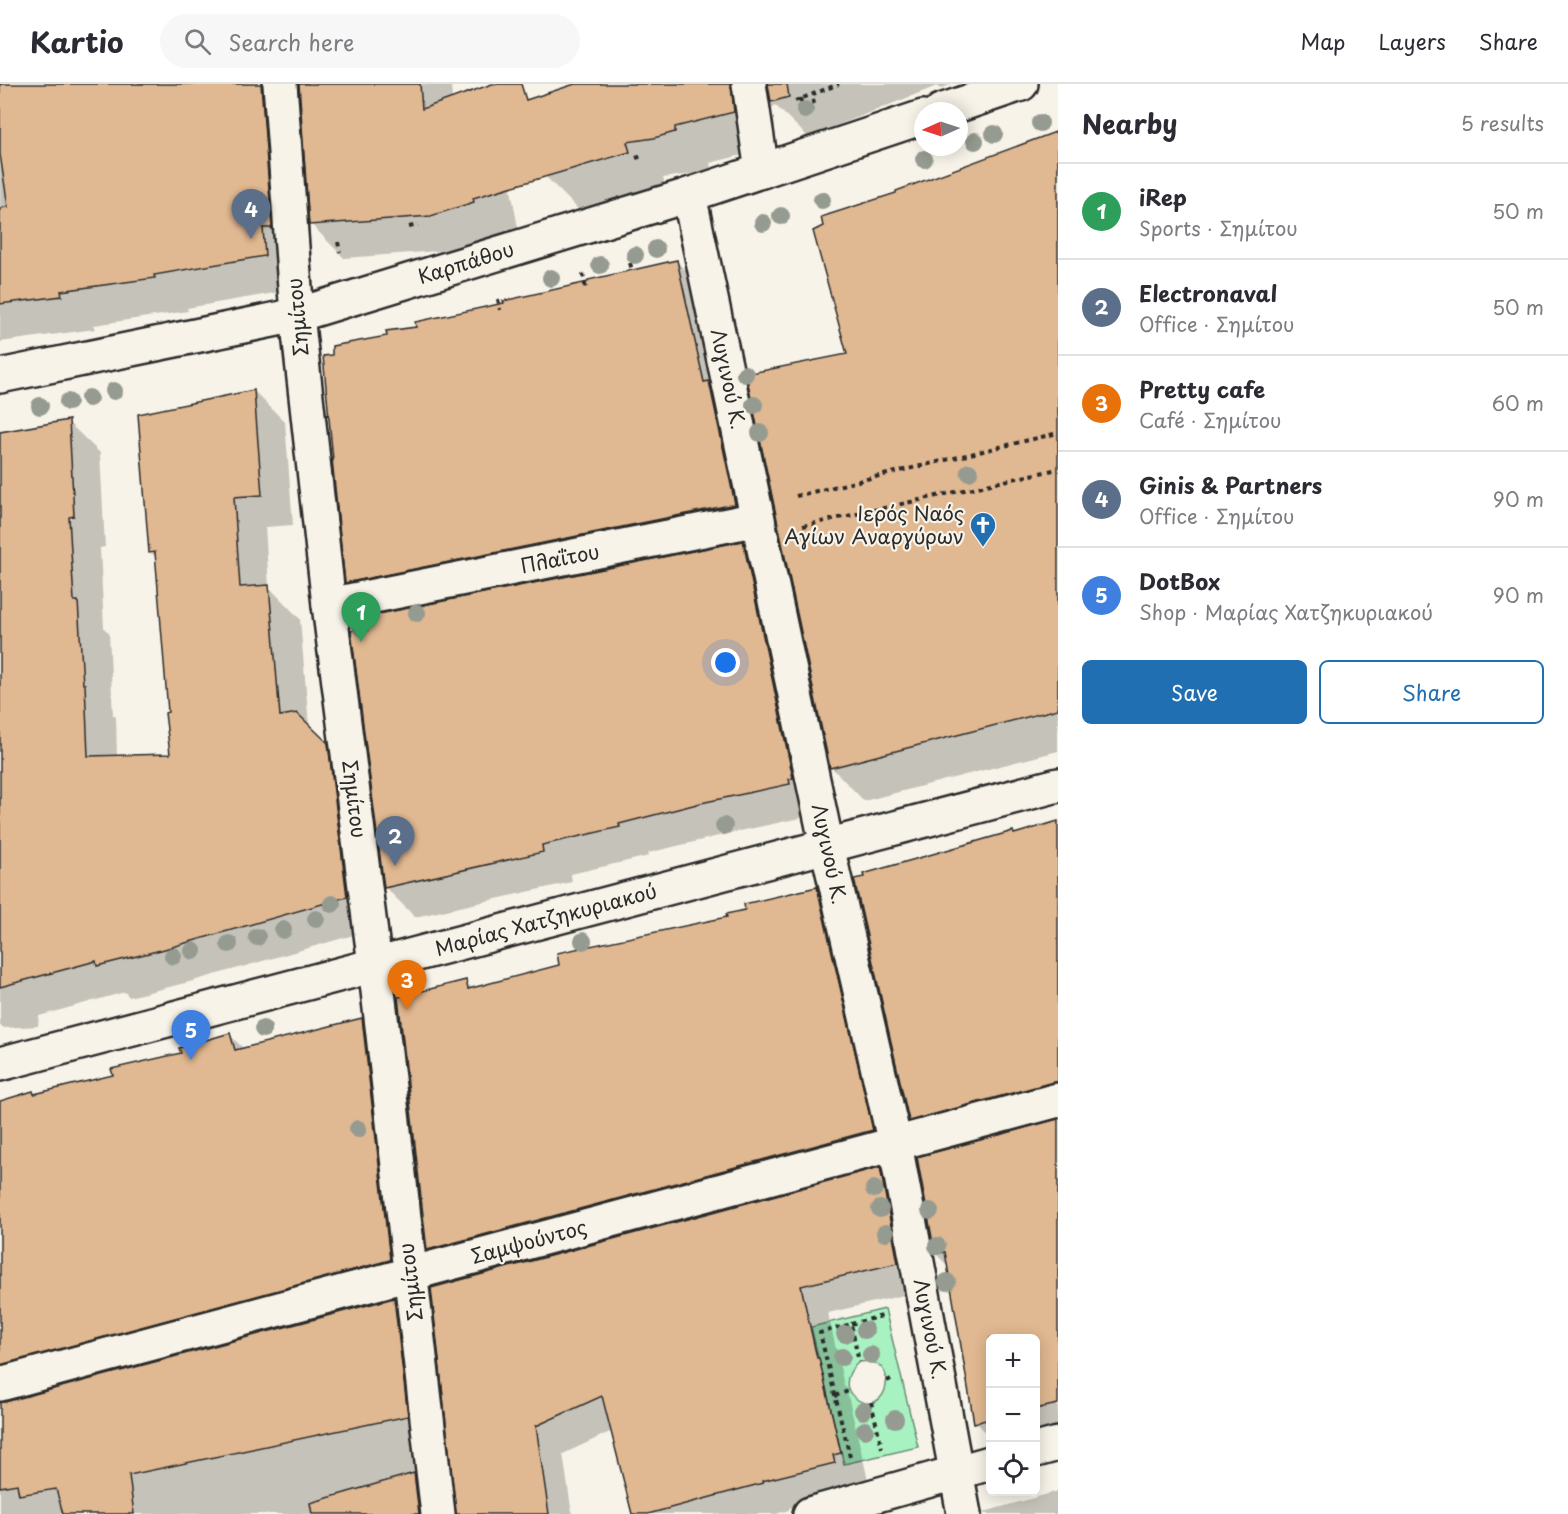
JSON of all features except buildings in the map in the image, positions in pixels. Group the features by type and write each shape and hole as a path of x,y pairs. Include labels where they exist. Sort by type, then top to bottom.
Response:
{"street":[{"name":"Σημίτου","path":"280,84 297,315 329,605 375,965 438,1514"},
{"path":"749,84 762,171"},
{"path":"968,102 1021,84"},
{"name":"Καρπάθου","path":"0,376 297,315 689,195 914,120"},
{"name":"Λυγινού Κ.","path":"689,195 827,846 895,1144 964,1514"},
{"name":"Πλαΐτου","path":"329,605 758,519"},
{"name":"Μαρίας Χατζηκυριακού","path":"0,1064 1058,785"},
{"name":"Σαμψούντος","path":"0,1384 1058,1100"},
{"path":"1040,1449 1058,1444"},
{"path":"810,1514 986,1464"}],"path":[{"path":"792,102 839,84"},
{"path":"801,98 802,105 819,100"},
{"path":"636,158 642,156"},
{"path":"409,227 418,225"},
{"path":"338,242 340,252"},
{"path":"630,262 632,270"},
{"path":"583,274 586,290"},
{"path":"499,303 500,310"},
{"path":"1058,433 787,498 793,528 1058,469"},
{"path":"758,519 790,513"},
{"path":"850,1457 820,1333 882,1316 885,1327"},
{"path":"851,1324 859,1362"},
{"path":"887,1381 896,1377"},
{"path":"835,1396 849,1391"},
{"path":"871,1402 883,1456"},
{"path":"882,1450 893,1448"}],"green space":[{"path":"885,1309 918,1447 844,1464 811,1327","holes":["859,1362 873,1363 882,1368 886,1377 886,1386 882,1395 875,1402 866,1403 855,1398 847,1384 849,1374"]}],"place":[{"name":"Ginis & Partners","path":"251,239"},
{"name":"Ιερός Ναός Αγίων Αναργύρων","path":"983,548"},
{"name":"iRep","path":"361,642"},
{"name":"Electronaval","path":"395,866"},
{"name":"Pretty cafe","path":"407,1010"},
{"name":"DotBox","path":"191,1060"}]}
